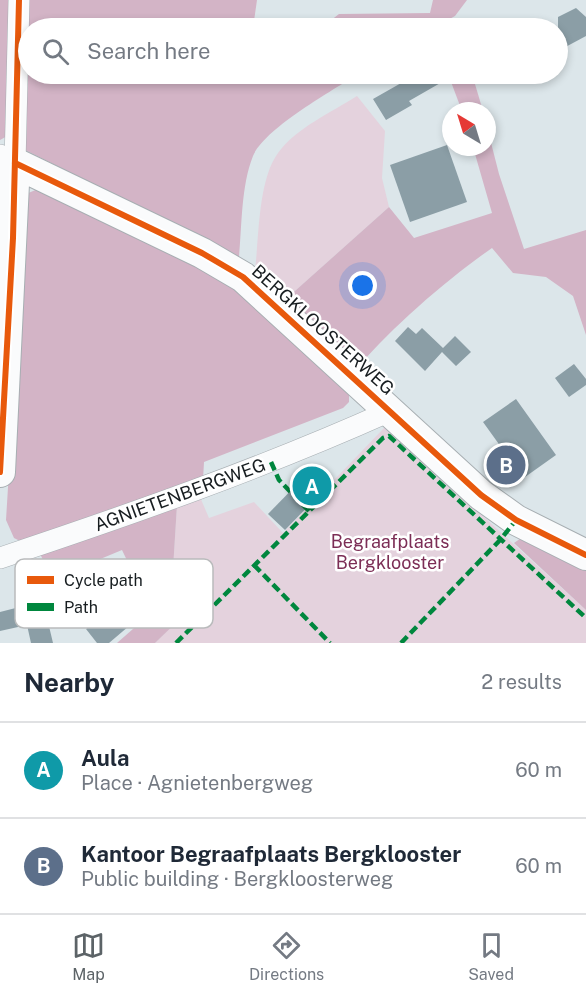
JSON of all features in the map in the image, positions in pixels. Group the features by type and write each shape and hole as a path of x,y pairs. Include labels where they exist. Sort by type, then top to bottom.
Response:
{"street":[{"path":"0,472 8,159 19,0"},
{"name":"BERGKLOOSTERWEG","path":"8,159 179,241 243,277 499,508 537,531 586,555"},
{"name":"AGNIETENBERGWEG","path":"0,558 196,490 330,438 390,411"}],"green space":[{"path":"357,96 385,131 382,178 389,207 286,299 255,271 260,209 271,164 294,136"},
{"name":"Begraafplaats Bergklooster","path":"385,427 586,610 586,643 155,643 170,628 213,628 213,559 174,559 177,505 200,497 209,518 254,502 283,533"}],"shaded area":[{"path":"0,0 10,0 9,135 0,140"},
{"path":"27,0 257,0 254,18 27,18"},
{"path":"433,0 467,0 451,18 334,18 339,14 430,13"},
{"path":"26,84 342,84 285,122 260,145 253,156 246,180 239,257 25,150"},
{"path":"452,84 475,84 480,102 459,102"},
{"path":"476,156 494,156 524,249 586,230 586,335 573,296 546,277 513,273 492,248 423,303 360,365 286,299 389,207 414,238 492,213"},
{"path":"45,186 230,281 349,389 349,402 343,408 204,462 203,480 22,542 14,538 6,520 26,194"},
{"path":"177,505 174,559 126,559 122,550 100,559 43,559 40,554"},
{"path":"524,536 586,569 586,610 514,543"},
{"path":"134,628 171,628 155,643 117,643"}],"building":[{"path":"576,8 586,17 586,36 568,46 568,18 558,17"},
{"path":"399,84 439,84 409,101 412,105 386,120 373,99"},
{"path":"442,147 442,156 451,156 467,202 410,222 390,165"},
{"path":"408,327 416,334 422,328 443,348 455,336 471,352 456,366 442,352 425,371 395,341"},
{"path":"574,364 586,379 586,385 569,397 555,378"},
{"path":"516,399 556,455 511,487 489,455 501,447 483,422"},
{"path":"307,474 321,493 285,530 268,514"},
{"path":"15,608 15,628 0,631 0,612"},
{"path":"28,628 49,628 53,643 31,643"},
{"path":"127,628 109,643 97,643 86,629"}],"marked path":[{"path":"213,606 383,438 389,436 586,618"},
{"path":"271,462 279,480 309,511"},
{"path":"401,643 501,539 516,520"},
{"path":"254,565 330,643"},
{"path":"176,643 191,628"}],"cycle path":[{"path":"19,0 19,18"},
{"path":"0,472 13,238 18,40"},
{"path":"15,163 202,253 243,277 481,495 516,520 586,555"}],"place":[{"name":"Kantoor Begraafplaats Bergklooster","path":"506,465"},
{"name":"Aula","path":"312,486"}]}
